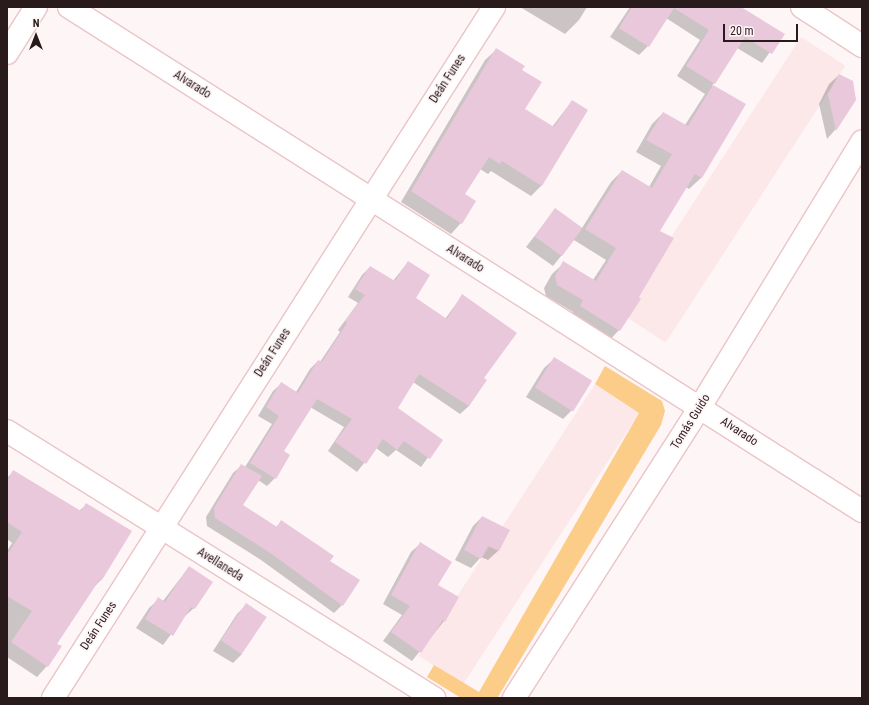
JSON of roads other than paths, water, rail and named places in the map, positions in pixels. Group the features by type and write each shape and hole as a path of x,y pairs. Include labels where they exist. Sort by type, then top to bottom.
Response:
{"street":[{"path":"7,53 36,7"},
{"name":"Alvarado","path":"69,7 862,511"},
{"name":"Deán Funes","path":"53,698 494,7"},
{"path":"802,7 862,46"},
{"name":"Tomás Guido","path":"514,698 700,407 862,142"},
{"name":"Avellaneda","path":"7,431 434,698"}]}
